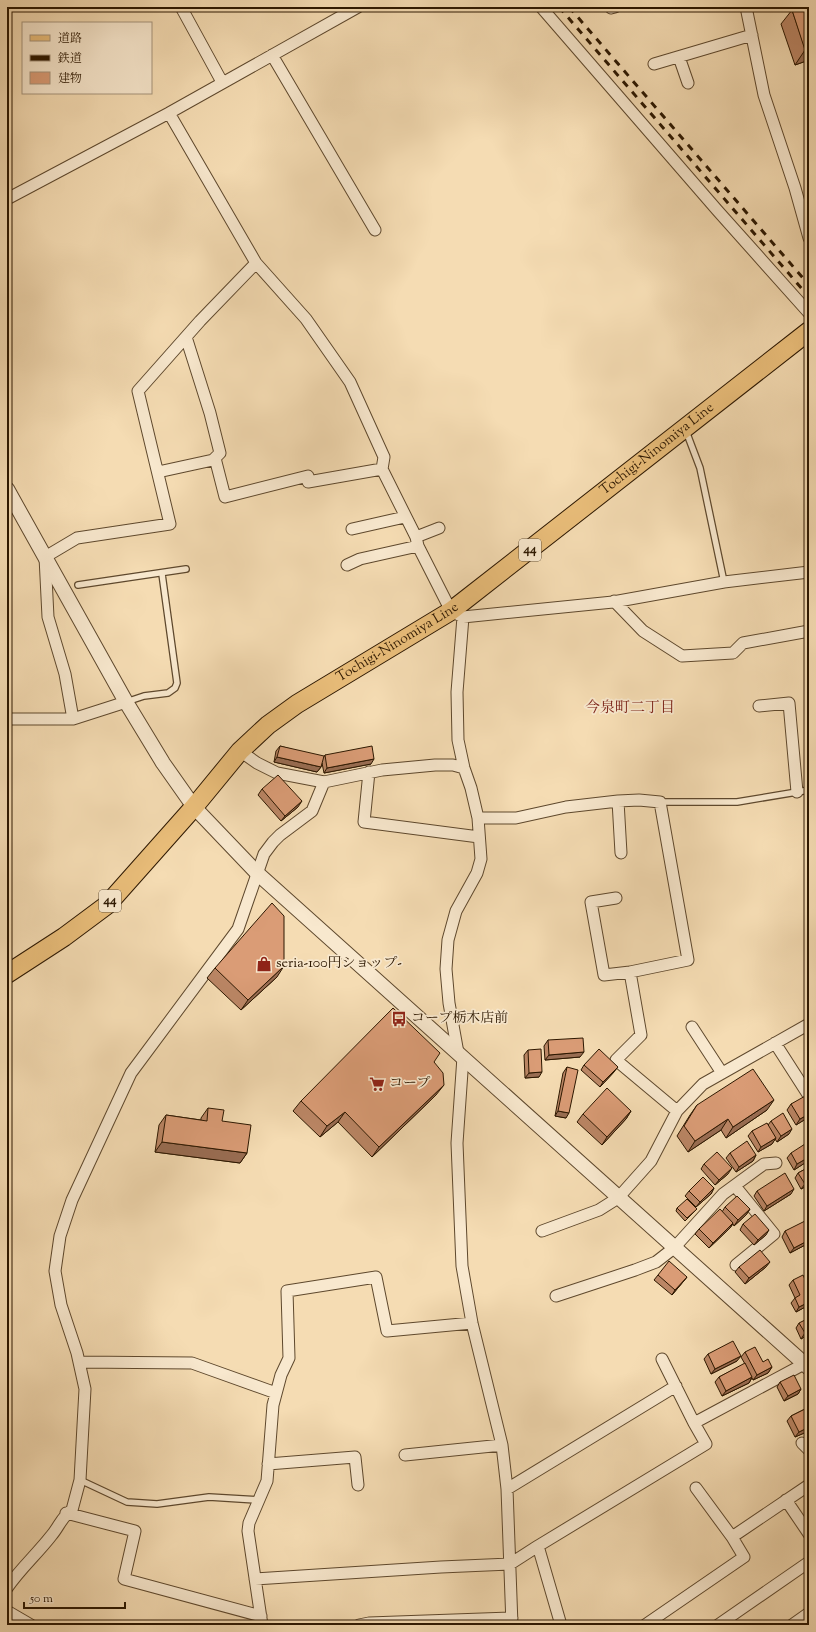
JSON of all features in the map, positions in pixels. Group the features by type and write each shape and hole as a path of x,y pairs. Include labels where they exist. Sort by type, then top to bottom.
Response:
{"main road":[{"name":"Tochigi-Ninomiya Line","path":"7,974 69,933 107,904 194,807 240,751 268,725 297,704 457,614 685,428 809,331"}],"street":[{"path":"181,7 222,82"},
{"path":"7,199 169,112 358,7"},
{"path":"541,7 717,210 809,313"},
{"path":"746,7 764,95 795,188 809,238"},
{"path":"654,64 752,35"},
{"path":"272,55 375,230"},
{"path":"679,57 688,83"},
{"path":"169,112 256,263 306,320 350,382 384,457 382,469 417,542 457,614 458,740 464,768 472,788 478,818 481,859 477,873 456,911 448,940 446,969 449,1003 461,1055 457,1142 462,1266 472,1323 502,1445 507,1489 512,1622 369,1623 359,1625"},
{"path":"45,557 77,538 170,524 138,391 186,337 256,263"},
{"path":"158,472 213,460 220,453 212,420 186,337"},
{"path":"216,458 225,497 308,476 308,482 382,469"},
{"path":"7,490 126,702 170,774 194,807 257,873 807,1366 694,1423"},
{"path":"352,529 405,517"},
{"path":"347,565 417,542 439,528"},
{"path":"45,557 48,617 65,674 73,719"},
{"path":"457,614 614,601 724,582 809,572"},
{"path":"614,601 643,631 682,656 733,653 743,643 809,631"},
{"path":"7,720 73,719 126,702"},
{"path":"759,706 789,703 797,792"},
{"path":"240,751 257,763 277,773 324,782 369,772 435,765 453,765 464,768"},
{"path":"369,772 364,822 479,837"},
{"path":"7,1588 18,1573 53,1535 66,1513 72,1510 80,1480 85,1389 79,1362 61,1305 56,1271 60,1236 72,1200 131,1073 238,929 264,854 273,842 312,811 324,782"},
{"path":"478,818 516,818 566,807 618,801 639,800 660,802 688,960 630,972 604,975 591,902 616,898"},
{"path":"618,801 621,853"},
{"path":"630,972 641,1035 616,1060 677,1111"},
{"path":"542,1232 598,1210 618,1198 651,1162 677,1111 703,1084 809,1024"},
{"path":"692,1027 722,1074"},
{"path":"775,1043 809,1096"},
{"path":"556,1296 656,1262 674,1248 723,1194 764,1164 776,1162"},
{"path":"734,1186 774,1234 736,1265"},
{"path":"66,1513 134,1531 124,1579 262,1621 248,1532 249,1523 267,1481 273,1405 281,1375 289,1358 287,1292 376,1277 386,1331 472,1323"},
{"path":"256,1579 441,1566 510,1564 706,1444 662,1359"},
{"path":"79,1362 192,1363 276,1393"},
{"path":"507,1489 676,1386"},
{"path":"405,1455 502,1445"},
{"path":"268,1464 355,1457 358,1485"},
{"path":"732,1537 809,1485"},
{"path":"645,1625 744,1557 732,1537 696,1488"},
{"path":"786,1500 809,1534"},
{"path":"538,1546 561,1625"},
{"path":"718,1625 809,1562"},
{"path":"7,1611 31,1625"},
{"path":"792,1625 809,1613"}],"lane":[{"path":"685,428 700,468 724,582"},
{"path":"78,585 162,574 186,569"},
{"path":"126,702 144,696 168,692 175,688 177,683 162,574"},
{"path":"660,802 737,802 809,790"},
{"path":"80,1480 127,1502 157,1504 209,1497 258,1500"}],"building":[{"path":"799,7 809,7 809,49 805,50 792,10"},
{"path":"280,746 324,756 321,767 277,757"},
{"path":"372,746 374,759 327,768 325,755"},
{"path":"278,775 302,801 285,816 262,789"},
{"path":"272,903 284,916 284,966 248,1000 215,968"},
{"path":"393,1008 440,1053 434,1062 443,1073 444,1085 379,1147 345,1112 327,1126 301,1101"},
{"path":"583,1038 584,1052 549,1055 548,1040"},
{"path":"541,1049 542,1072 529,1073 528,1050"},
{"path":"599,1049 618,1067 603,1082 584,1065"},
{"path":"567,1067 578,1070 569,1113 558,1111"},
{"path":"753,1069 774,1100 733,1127 728,1119 695,1141 684,1126 697,1105"},
{"path":"607,1088 631,1111 607,1137 583,1114"},
{"path":"807,1095 809,1099 809,1114 800,1119 791,1104"},
{"path":"208,1108 224,1110 222,1121 251,1125 247,1153 162,1142 166,1115 207,1121"},
{"path":"783,1113 792,1129 781,1136 771,1121"},
{"path":"767,1123 776,1138 761,1147 752,1131"},
{"path":"747,1141 756,1155 739,1167 730,1153"},
{"path":"805,1144 809,1151 809,1157 797,1164 791,1153"},
{"path":"717,1152 732,1168 719,1180 704,1164"},
{"path":"809,1167 809,1182 805,1184 798,1173"},
{"path":"785,1173 794,1189 767,1206 757,1191"},
{"path":"703,1177 714,1188 700,1202 689,1191"},
{"path":"737,1196 750,1209 738,1220 725,1207"},
{"path":"687,1199 697,1209 687,1218 677,1208"},
{"path":"720,1209 733,1223 713,1243 699,1229"},
{"path":"755,1214 769,1230 758,1240 743,1224"},
{"path":"807,1220 809,1224 809,1240 794,1248 785,1231"},
{"path":"760,1250 770,1262 749,1278 739,1267"},
{"path":"669,1261 687,1277 675,1290 658,1275"},
{"path":"803,1275 809,1288 809,1302 799,1307 795,1298 800,1295 793,1280"},
{"path":"809,1318 809,1331 805,1333 799,1323"},
{"path":"733,1341 741,1356 715,1369 708,1354"},
{"path":"755,1347 763,1362 768,1359 772,1367 757,1375 745,1352"},
{"path":"745,1363 752,1377 726,1391 719,1377"},
{"path":"794,1375 801,1389 788,1396 780,1382"},
{"path":"809,1407 809,1427 799,1432 791,1416"}],"railway":[{"path":"559,7 809,297"},
{"path":"569,7 809,285"}],"place":[{"name":"seria-100円ショップ-","path":"264,964"},
{"name":"コープ栃木店前","path":"399,1019"},
{"name":"コープ","path":"377,1084"}],"district":[{"name":"今泉町二丁目","path":"630,708"}]}
